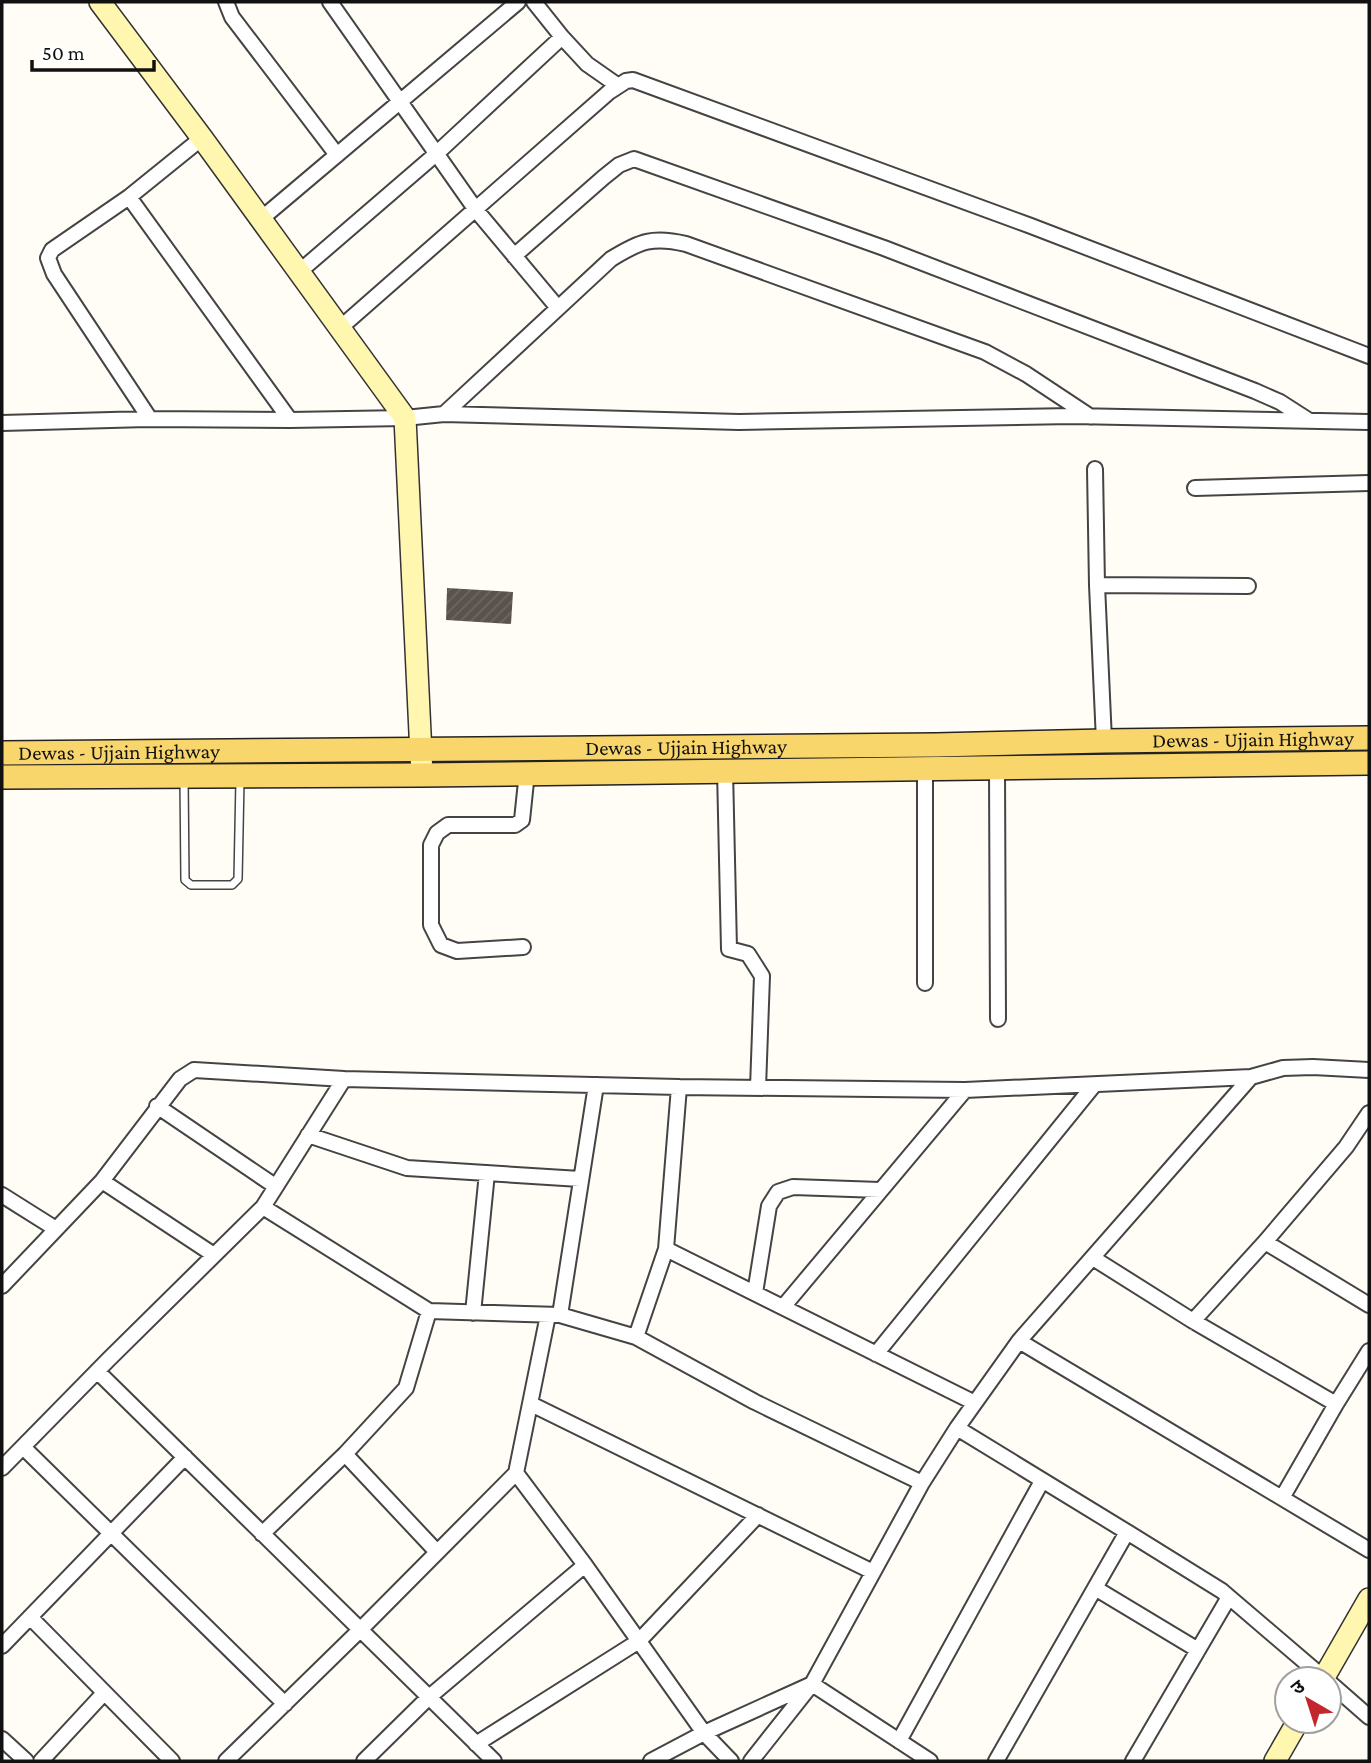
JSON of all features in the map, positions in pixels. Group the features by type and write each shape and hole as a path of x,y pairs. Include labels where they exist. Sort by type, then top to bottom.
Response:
{"main road":[{"name":"Dewas - Ujjain Highway","path":"2,753 936,745 1369,738"},
{"name":"Dewas - Ujjain Highway","path":"2,777 422,775 1369,763"}],"street":[{"path":"100,2 405,418 422,775"},
{"path":"226,2 232,17 337,155"},
{"path":"330,2 476,210 558,307"},
{"path":"261,219 518,2"},
{"path":"534,2 587,64 617,85"},
{"path":"299,271 436,154 562,37"},
{"path":"340,328 617,85 626,81 640,82 1081,245 1369,356"},
{"path":"150,419 54,274 48,258 52,250 129,197 202,138"},
{"path":"514,256 619,165 634,159 884,248 1255,391 1280,402 1309,420"},
{"path":"129,197 290,420"},
{"path":"444,414 611,259 629,247 666,239 687,244 985,352 1026,374 1091,416"},
{"path":"2,423 150,419 405,418 444,414 739,422 1091,416 1369,422"},
{"path":"1096,469 1097,585 1104,741"},
{"path":"1195,488 1369,483"},
{"path":"1097,585 1248,586"},
{"path":"997,768 998,1019"},
{"path":"925,983 926,769"},
{"path":"725,770 729,949 748,954 762,976 758,1088"},
{"path":"523,947 457,951 441,945 431,925 431,845 437,833 449,825 515,825 522,820 527,772"},
{"path":"2,1286 102,1181 157,1106 180,1079 194,1070 344,1079 965,1090 1251,1077 1283,1069 1312,1067 1369,1070"},
{"path":"751,1761 812,1684 922,1483 957,1428 1019,1341 1251,1077"},
{"path":"2,1468 263,1207 344,1079"},
{"path":"226,1761 516,1472 554,1315 596,1085"},
{"path":"876,1354 1094,1085"},
{"path":"636,1337 666,1249 678,1087"},
{"path":"783,1307 965,1090"},
{"path":"157,1106 275,1186"},
{"path":"1193,1321 1346,1147 1369,1113"},
{"path":"308,1135 407,1167 580,1179"},
{"path":"473,1314 487,1173"},
{"path":"102,1181 214,1255"},
{"path":"755,1293 769,1206 778,1192 793,1187 880,1191"},
{"path":"2,1195 56,1229"},
{"path":"263,1207 429,1311 554,1315 636,1337 754,1402 922,1483"},
{"path":"1265,1242 1369,1305"},
{"path":"666,1249 975,1403"},
{"path":"1093,1258 1193,1321 1336,1404"},
{"path":"262,1534 345,1454 406,1388 429,1311"},
{"path":"1019,1341 1369,1550"},
{"path":"1282,1498 1369,1352"},
{"path":"97,1371 494,1761"},
{"path":"531,1404 873,1572"},
{"path":"957,1428 1222,1591 1309,1665"},
{"path":"23,1447 285,1704"},
{"path":"345,1454 438,1552"},
{"path":"2,1646 185,1457"},
{"path":"516,1472 585,1564 704,1733 731,1761"},
{"path":"899,1741 1042,1481"},
{"path":"476,1744 639,1641 758,1515"},
{"path":"996,1761 1128,1532"},
{"path":"364,1761 428,1698 585,1564"},
{"path":"1095,1588 1198,1650"},
{"path":"1133,1761 1229,1597"},
{"path":"1333,1665 1369,1599"},
{"path":"30,1617 172,1761"},
{"path":"812,1684 930,1761"},
{"path":"651,1761 704,1733 812,1684"},
{"path":"41,1761 104,1693"},
{"path":"1343,1695 1369,1717"},
{"path":"1275,1761 1290,1735"},
{"path":"2,1739 26,1761"}],"lane":[{"path":"184,776 185,880 191,885 232,885 238,879 241,776"}],"building":[{"path":"447,588 513,592 511,624 446,620"}]}
